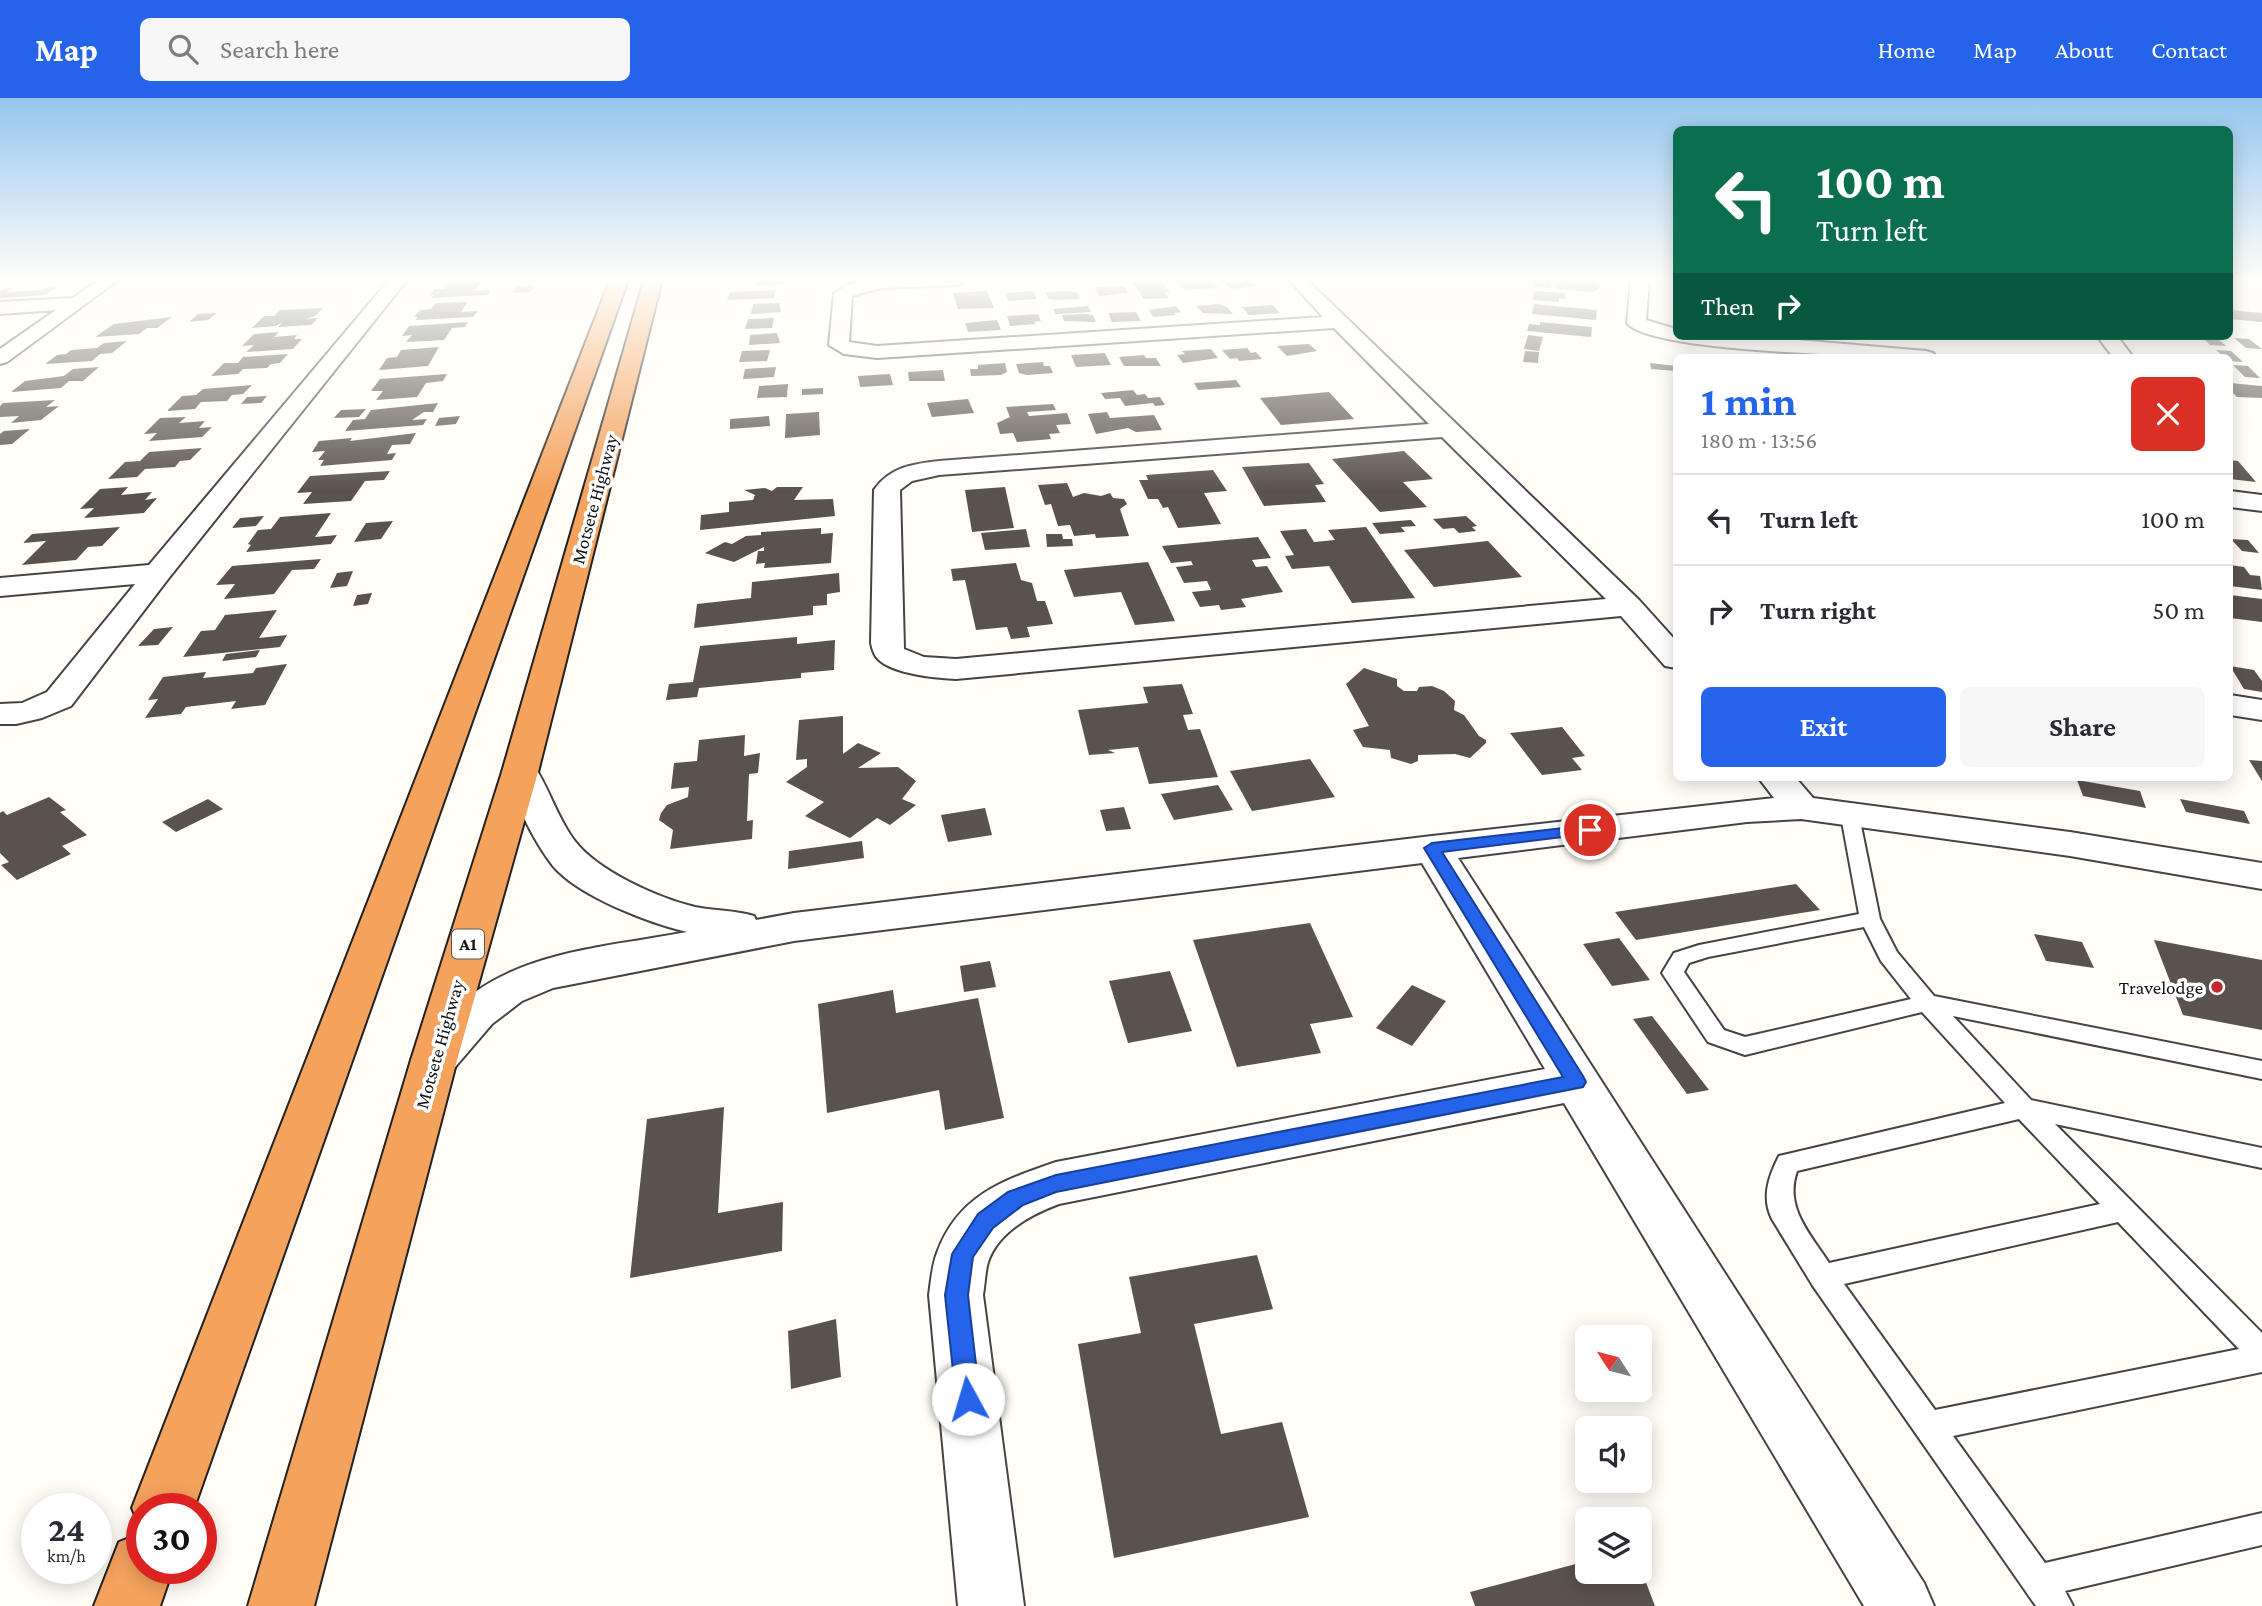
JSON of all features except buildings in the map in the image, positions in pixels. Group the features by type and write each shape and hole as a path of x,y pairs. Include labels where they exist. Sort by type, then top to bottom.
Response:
{"highway":[{"path":"169,1493 593,350"},
{"name":"Motsete Highway","path":"281,1606 433,1060 520,772 634,350"},
{"path":"127,1606 135,1584"}],"street":[{"path":"0,714 21,715 42,709 59,699 158,573 342,350"},
{"path":"856,350 902,350"},
{"path":"1368,350 1629,606 1673,656"},
{"path":"1447,429 939,468 905,475 891,482 887,489 886,643 890,654 929,669 956,669 1629,606"},
{"path":"2233,499 2262,503"},
{"path":"0,587 158,573"},
{"path":"2233,705 2262,710"},
{"path":"520,772 549,833 569,860 611,888 656,910 713,926 794,927"},
{"path":"1779,781 1801,808"},
{"path":"433,1060 476,1012 507,990 544,974 794,927 1747,811 1801,808 2070,844 2262,876"},
{"path":"1432,848 1901,1606"},
{"path":"992,1606 956,1295 963,1254 986,1221 1015,1198 1056,1184 1576,1082"}],"lane":[{"path":"1850,816 1870,919 1888,956 1927,1003 2024,1108 2262,1356"},
{"path":"1870,919 1706,950 1681,958 1672,973 1716,1036 1745,1046 1927,1003 2262,1070"},
{"path":"2262,1158 2024,1108 1788,1163 1779,1186 1781,1211 1823,1277 2048,1593 2262,1529"},
{"path":"1823,1277 2122,1210"},
{"path":"1929,1426 2262,1356"}],"place":[{"name":"Travelodge","path":"2217,987"}],"route":[{"path":"968,1399 956,1295 963,1254 986,1221 1015,1198 1056,1184 1576,1082 1432,848 1590,830"}]}
